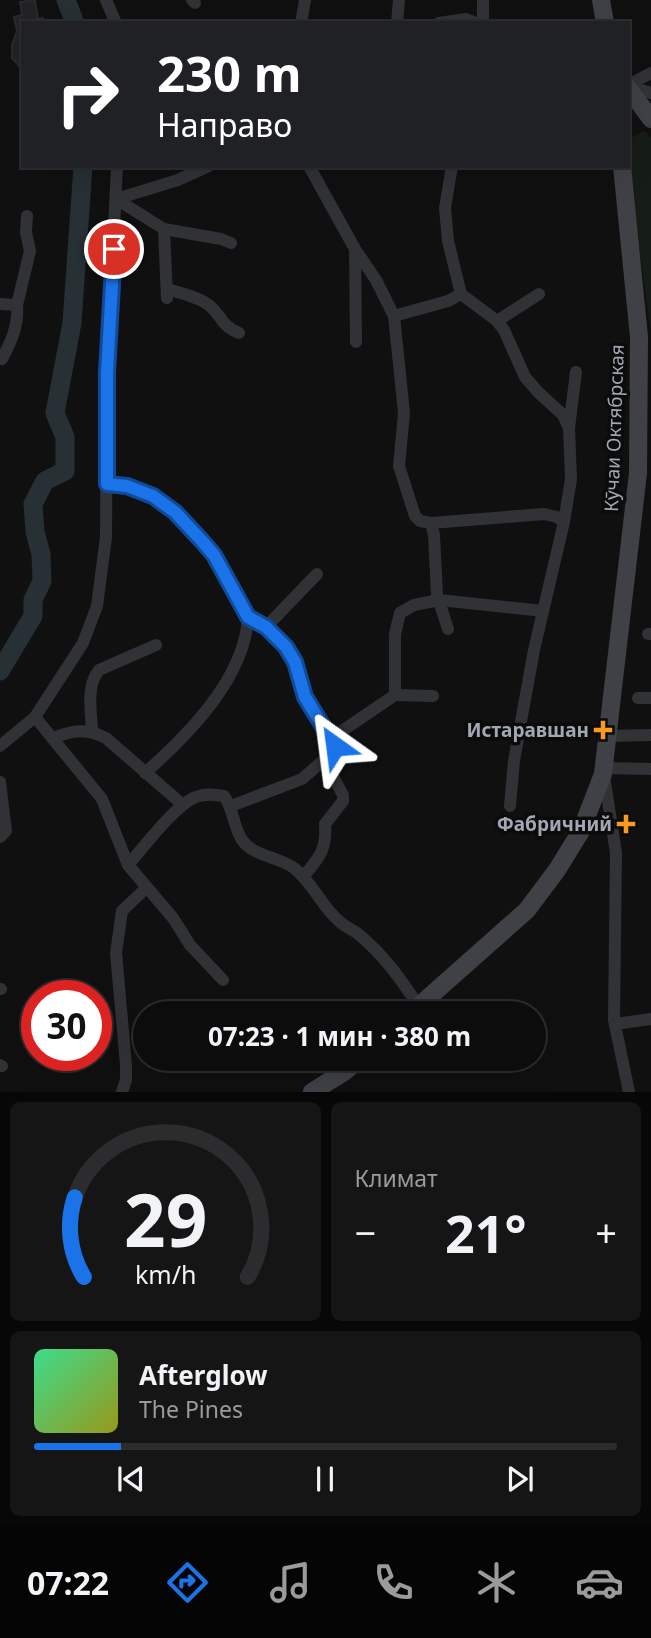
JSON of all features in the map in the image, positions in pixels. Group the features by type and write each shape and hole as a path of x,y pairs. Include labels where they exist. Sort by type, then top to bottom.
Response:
{"main road":[{"path":"601,0 605,21"},
{"path":"630,90 651,118"},
{"name":"Кӯчаи Октябрская","path":"425,1001 527,910 557,870 581,831 604,771 638,473 639,337 622,168"},
{"path":"312,1092 345,1071"}],"street":[{"path":"106,0 116,21"},
{"path":"302,21 305,0"},
{"path":"397,21 399,0"},
{"path":"483,0 483,21"},
{"path":"452,21 472,21"},
{"path":"630,86 651,73"},
{"path":"630,88 651,93"},
{"path":"0,746 35,717 83,643 97,606 106,537 107,373 117,168"},
{"path":"116,199 178,180 205,168"},
{"path":"310,168 394,316 404,413 399,466 415,516 420,521 431,523 544,514 564,522"},
{"path":"452,168 445,208 449,241 461,294 497,321 504,330 525,377 537,392 563,415 569,428"},
{"path":"116,199 164,229 231,243"},
{"path":"2,359 11,341 18,316 17,305 30,251 26,232 27,216"},
{"path":"164,229 167,293 210,306 219,320 239,333"},
{"path":"355,249 356,342"},
{"path":"394,316 461,294"},
{"path":"497,321 539,294"},
{"path":"0,304 17,305"},
{"path":"510,806 514,761 571,479 569,428 576,372"},
{"path":"107,484 127,486 153,496 175,512 214,555 248,617 266,627 286,647 295,662 305,697 335,746"},
{"path":"431,523 437,596 447,629"},
{"path":"266,627 317,574"},
{"path":"395,695 395,634 400,613 414,606 439,600 543,611"},
{"path":"145,773 183,739 223,685 245,638 248,617"},
{"path":"92,730 91,702 94,677 99,670 156,645"},
{"path":"231,806 302,779 333,752 335,739 340,733 395,695 433,696"},
{"path":"35,717 102,799 128,865 173,918 190,945 223,980"},
{"path":"53,738 64,733 92,730 106,738 183,804"},
{"path":"608,736 651,735"},
{"path":"303,877 317,861 325,846 325,824 344,801 324,760"},
{"path":"629,1092 615,1024 616,853 604,771 651,769"},
{"path":"0,782 6,831 0,836"},
{"path":"128,865 183,804 195,797 211,794 224,796 231,806 235,826 244,842 254,850 293,867 314,888 339,922 367,942 398,974 411,1001"},
{"path":"122,1092 126,1080 126,1065 116,953 122,911 146,888"},
{"path":"615,1024 651,1019"}],"shaded area":[{"path":"644,131 651,138 651,333 628,168 630,138"}],"building":[{"path":"35,0 38,19 43,18 44,21 21,21 21,68 12,58 12,45 17,31 14,17 22,15 20,2"}],"waterway":[{"path":"66,0 74,21"},
{"path":"0,671 33,616 33,600 42,581 41,554 35,532 33,504 45,481 65,471 65,437 55,413 72,323 83,168"}],"place":[{"name":"Истаравшан","path":"603,730"},
{"name":"Фабричний","path":"626,824"}],"route":[{"path":"114,249 107,373 107,484 127,486 153,496 175,512 202,541 214,555 248,617 266,627 286,647 295,662 305,697 335,746"}]}
